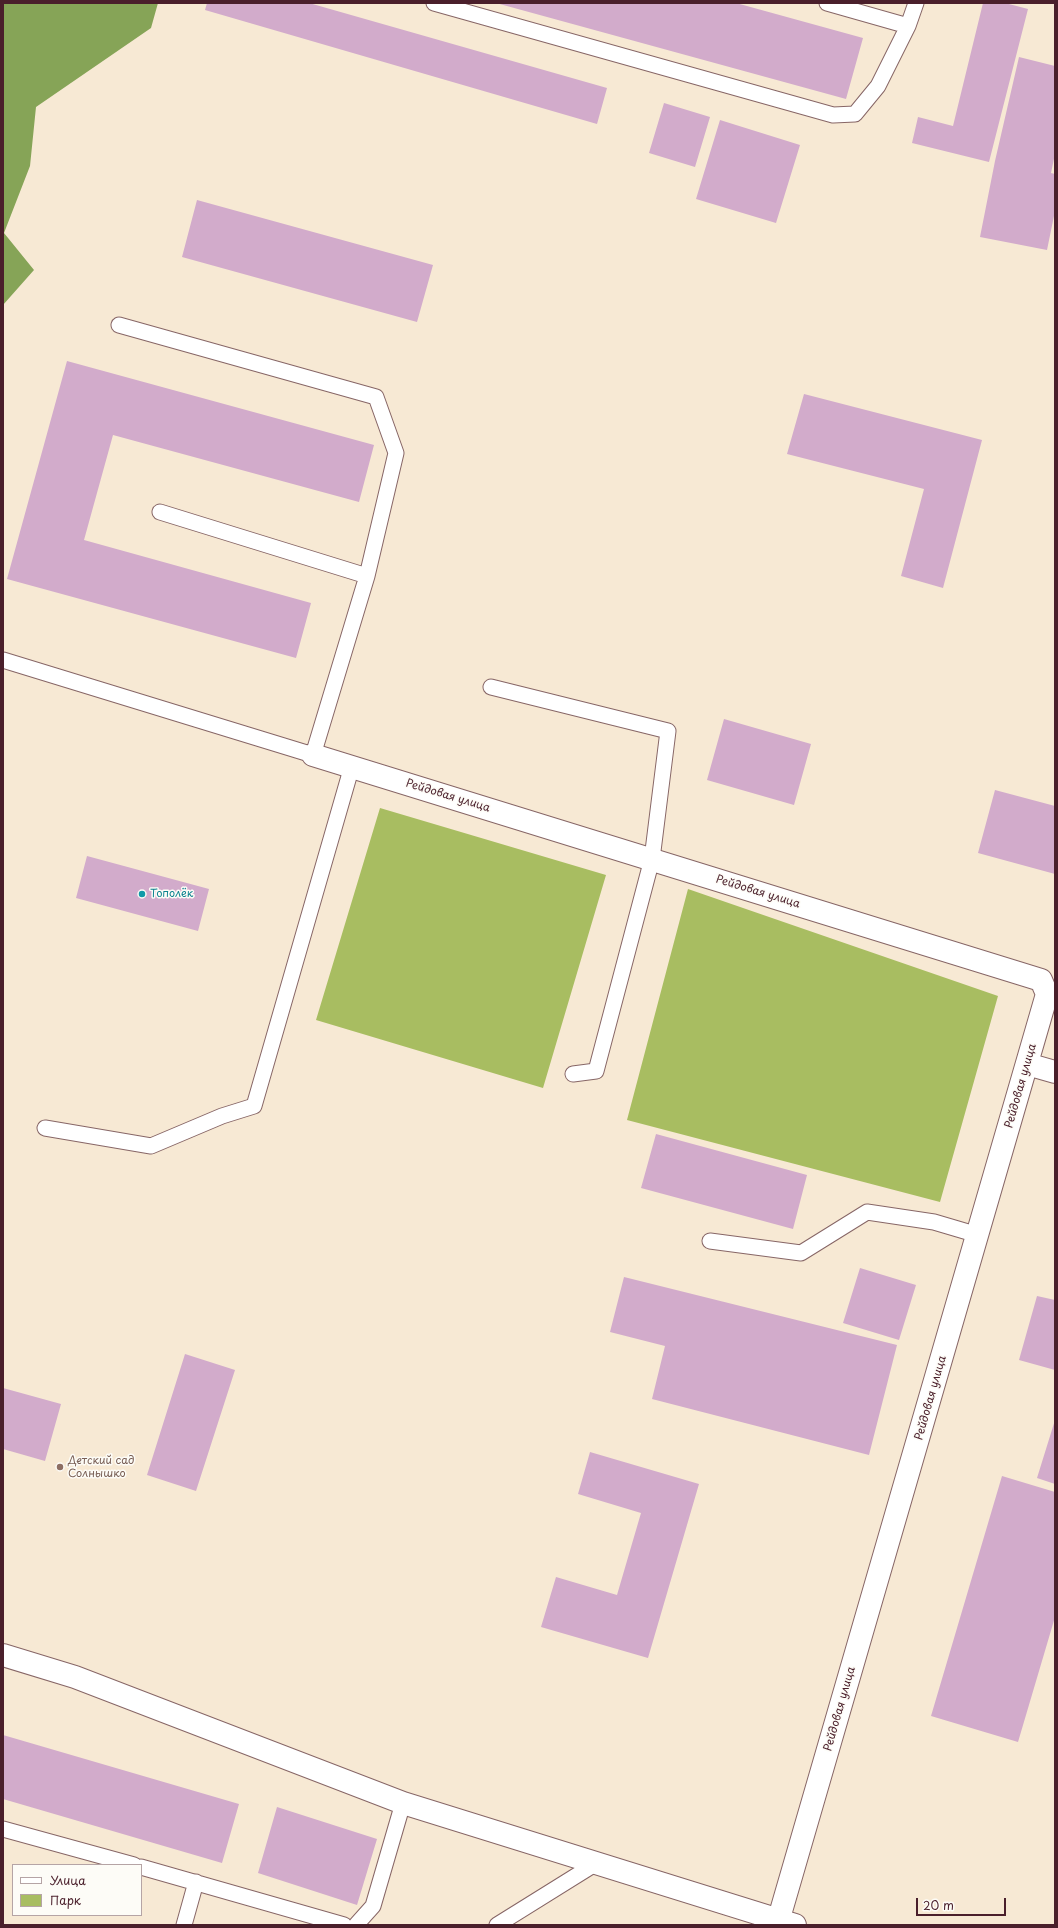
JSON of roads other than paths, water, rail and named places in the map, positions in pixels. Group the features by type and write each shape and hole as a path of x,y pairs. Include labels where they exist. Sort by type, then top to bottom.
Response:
{"street":[{"name":"Рейдовая улица","path":"313,755 1041,980 1047,994 784,1923"},
{"path":"1028,1064 1055,1072"},
{"path":"3,1655 75,1677 403,1803 784,1923"}],"lane":[{"path":"434,3 833,115 855,114 878,86 908,26 916,3"},
{"path":"827,3 908,26"},
{"path":"3,660 313,755 367,576 396,453 376,397 119,325"},
{"path":"160,512 367,576"},
{"path":"491,687 668,731 652,859 596,1071 573,1074"},
{"path":"45,1128 151,1146 222,1116 254,1106 352,766"},
{"path":"710,1241 801,1253 867,1212 934,1222 978,1235"},
{"path":"356,1925 373,1906 403,1803"},
{"path":"3,1829 130,1864"},
{"path":"496,1925 595,1864"},
{"path":"142,1867 344,1925"},
{"path":"184,1925 196,1882"}],"place":[{"name":"Тополёк","path":"142,894"},
{"name":"Детский сад Солнышко","path":"60,1467"}]}
